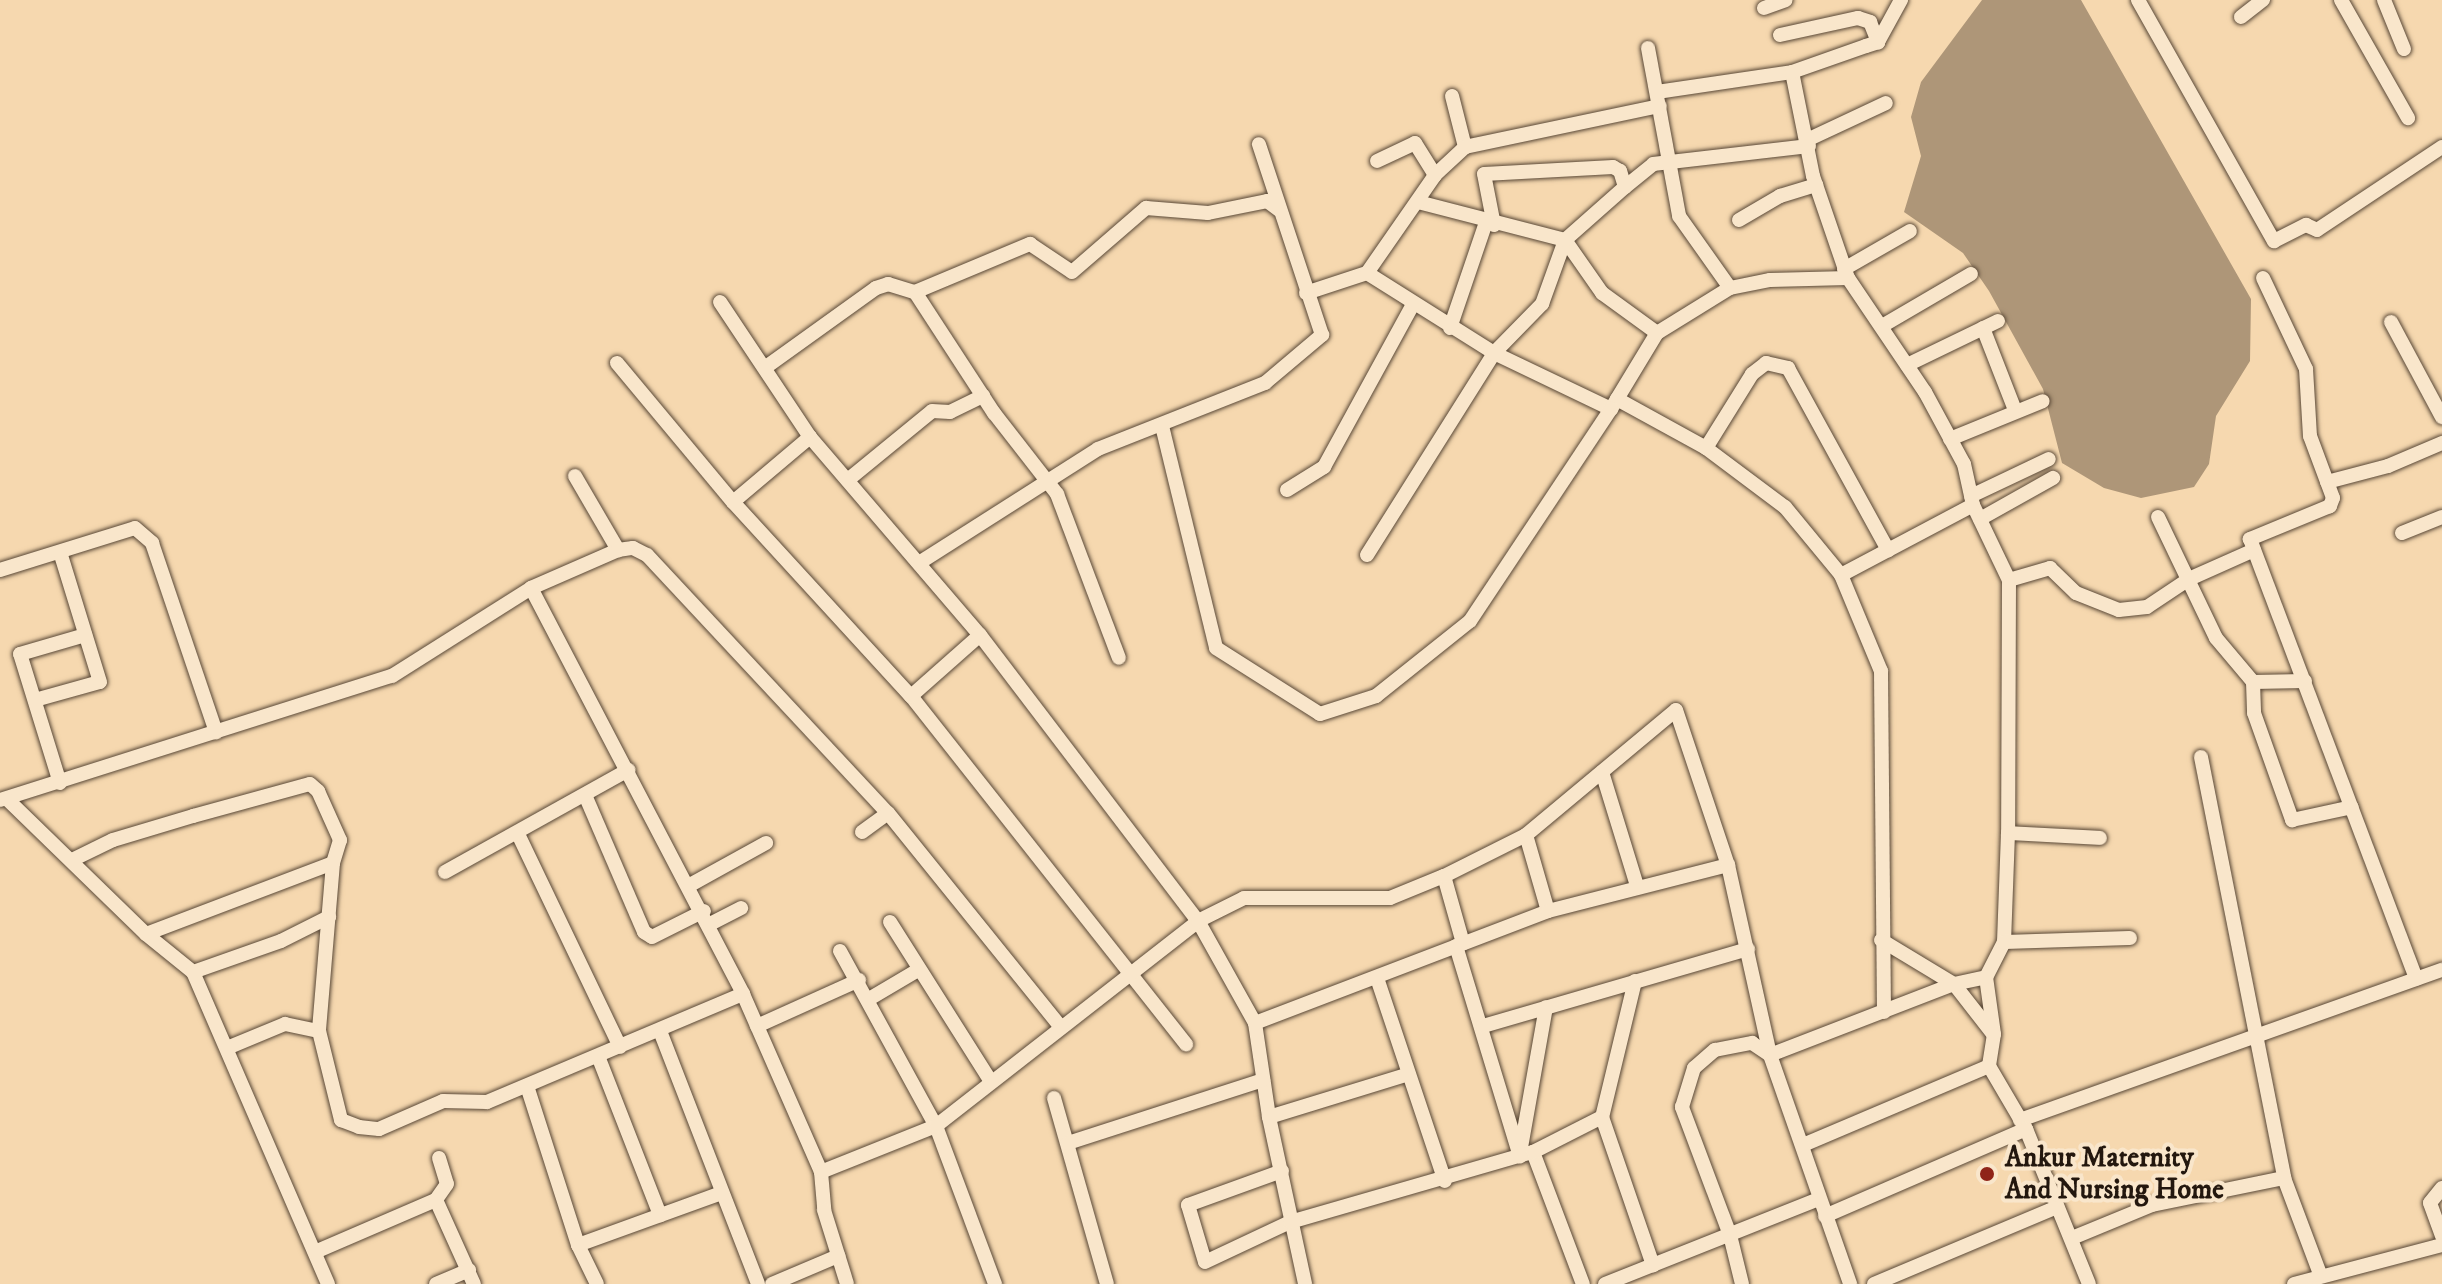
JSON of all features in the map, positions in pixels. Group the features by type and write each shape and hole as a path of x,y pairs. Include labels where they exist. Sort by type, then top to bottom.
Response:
{"street":[{"path":"1764,8 1786,0"},
{"path":"1306,293 1367,273 1435,175 1465,147 1659,99 1792,72 1878,42 1901,0"},
{"path":"2138,0 2274,241 2306,225 2317,230 2442,147"},
{"path":"2241,17 2263,0"},
{"path":"2341,0 2408,118"},
{"path":"2384,0 2404,49"},
{"path":"1780,35 1858,18 1870,22 1878,42"},
{"path":"1648,48 1679,216 1730,288"},
{"path":"1792,72 1816,185 1846,273 1907,365 1950,439 1975,507 2009,580 2008,833 2004,942 1986,977 1994,1034 1989,1066 2023,1125 2089,1284"},
{"path":"1452,96 1465,147"},
{"path":"1367,555 1494,353 1542,304 1565,240 1625,187 1653,164 1808,143 1886,103"},
{"path":"1377,161 1415,143 1435,175"},
{"path":"919,563 1098,449 1265,383 1322,335 1259,144"},
{"path":"1450,328 1490,224 1484,174 1613,167 1620,171 1625,187"},
{"path":"1739,220 1780,196 1816,185"},
{"path":"766,367 876,288 888,284 915,292 1030,244 1072,272 1146,208 1208,213 1267,201 1279,210"},
{"path":"1418,202 1490,224 1565,240 1602,293 1657,333"},
{"path":"1162,426 1216,648 1320,714 1376,696 1470,621 1614,404 1657,333 1730,288 1770,280 1846,273 1910,231"},
{"path":"1367,273 1412,306 1494,353 1614,404 1706,448 1785,507 1841,575 1881,671 1884,1012"},
{"path":"1882,326 1971,274"},
{"path":"2263,278 2306,369 2310,436 2333,498 2330,506 2250,539 2416,979"},
{"path":"915,292 983,396 1048,480 1119,658"},
{"path":"720,302 810,437 980,635 1198,921 1255,1023 1269,1117 1305,1284"},
{"path":"1287,490 1324,467 1412,306"},
{"path":"1907,365 1998,321"},
{"path":"2391,322 2442,417"},
{"path":"1983,328 2015,410"},
{"path":"617,363 733,502 911,696 1186,1044"},
{"path":"1706,448 1752,374 1766,363 1788,368 1888,550"},
{"path":"849,479 932,411 950,412 983,396"},
{"path":"1950,439 2043,401"},
{"path":"733,502 810,437"},
{"path":"2327,482 2388,466 2442,443"},
{"path":"1975,507 2049,459"},
{"path":"575,476 618,550"},
{"path":"1841,575 1975,507 2053,478"},
{"path":"2158,517 2216,638 2253,682 2256,718 2292,820 2352,807"},
{"path":"2402,533 2442,517"},
{"path":"0,570 135,528 152,543 216,732"},
{"path":"4,800 392,676 531,588 618,550 633,548 647,555 888,813 1059,1025"},
{"path":"2009,580 2050,568 2076,593 2119,610 2147,607 2189,579 2254,550"},
{"path":"35,700 100,682 60,552"},
{"path":"531,588 690,885 743,994 821,1172 824,1210 847,1284"},
{"path":"60,783 20,654 85,635"},
{"path":"911,696 980,635"},
{"path":"2253,682 2305,681"},
{"path":"821,1172 936,1126 1059,1025 1198,921 1244,898 1390,898 1444,876 1526,835 1676,710 1728,865 1770,1055 1850,1284"},
{"path":"2201,757 2252,1034 2284,1178 2320,1274"},
{"path":"445,872 628,770"},
{"path":"1602,772 1637,886"},
{"path":"74,859 113,840 310,784 318,791 340,840 333,863 319,1031 341,1120 359,1127 379,1129 443,1101 487,1102 743,994"},
{"path":"585,795 644,932 652,937 741,908"},
{"path":"4,800 74,859 146,934 193,972 328,1284"},
{"path":"862,832 888,813"},
{"path":"2008,833 2100,838"},
{"path":"518,834 620,1047"},
{"path":"1526,835 1548,911"},
{"path":"690,885 766,843"},
{"path":"146,934 333,863"},
{"path":"1255,1023 1548,911 1728,865"},
{"path":"1444,876 1483,1026 1526,1154 1583,1284"},
{"path":"193,972 281,941 329,917"},
{"path":"890,922 990,1080"},
{"path":"2004,942 2130,938"},
{"path":"1881,940 1954,984 1994,1034"},
{"path":"1483,1026 1748,949"},
{"path":"840,951 859,980 936,1126 995,1284"},
{"path":"869,999 918,970"},
{"path":"1825,1216 2023,1125 2252,1034 2442,970"},
{"path":"1770,1055 1954,984 1986,977"},
{"path":"1377,978 1445,1181"},
{"path":"757,1026 859,980"},
{"path":"1635,981 1602,1117 1653,1265"},
{"path":"1526,1154 1546,1007"},
{"path":"227,1048 285,1024 319,1031"},
{"path":"660,1031 758,1284"},
{"path":"1742,1284 1730,1235 1682,1107 1694,1068 1715,1050 1752,1043 1770,1055"},
{"path":"598,1056 660,1215"},
{"path":"1803,1145 1989,1066"},
{"path":"1269,1117 1409,1074"},
{"path":"1068,1143 1263,1080"},
{"path":"527,1086 578,1245 597,1284"},
{"path":"1054,1098 1107,1284"},
{"path":"1282,1171 1188,1205 1205,1262 1290,1222 1445,1181 1526,1154 1602,1117"},
{"path":"315,1252 436,1200 447,1184 439,1158"},
{"path":"2072,1238 2152,1205 2284,1178"},
{"path":"2442,1188 2430,1203 2442,1236"},
{"path":"578,1245 722,1193"},
{"path":"1605,1284 1819,1199"},
{"path":"436,1200 471,1277 436,1284"},
{"path":"1874,1284 2057,1207"},
{"path":"2294,1284 2320,1274 2350,1273 2442,1245"},
{"path":"772,1284 838,1256"}],"shaded area":[{"path":"1982,0 2081,0 2251,299 2250,361 2216,416 2209,464 2194,487 2141,498 2104,488 2062,463 2043,389 1989,291 1963,253 1904,212 1921,156 1911,117 1921,82"}],"place":[{"name":"Ankur Maternity And Nursing Home","path":"1987,1174"}]}
